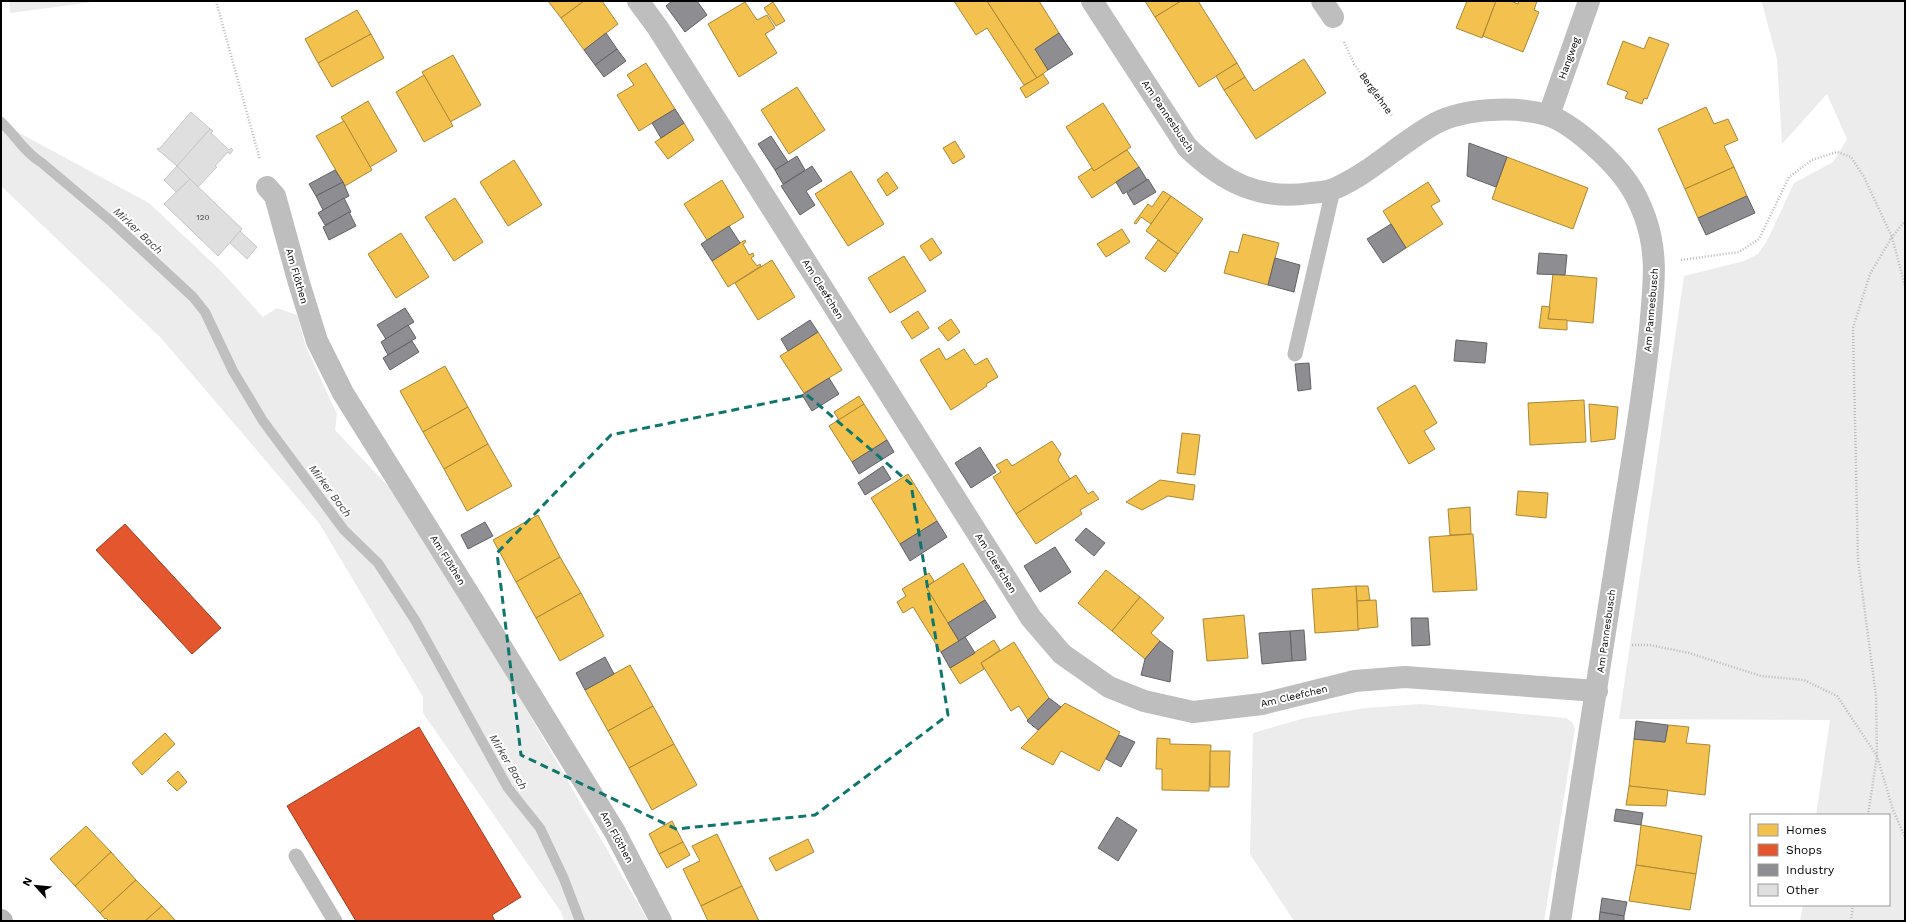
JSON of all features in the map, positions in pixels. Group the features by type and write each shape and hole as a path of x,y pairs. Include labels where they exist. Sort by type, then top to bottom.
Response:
{"street":[{"name":"Am Cleefchen","path":"638,1 658,28 1031,618 1062,654 1109,687 1144,701 1193,712 1262,704 1356,682 1405,677 1597,691"},
{"name":"Am Pannesbusch","path":"1092,1 1187,147 1206,166 1233,183 1258,192 1296,195 1333,190 1356,177 1437,122 1464,113 1504,109 1549,115 1576,131 1604,154 1628,184 1645,218 1655,263 1646,370 1560,921"},
{"name":"Hangweg","path":"1549,115 1589,1"},
{"name":"Am Flöthen","path":"267,187 275,196 317,341 343,393 476,605 615,832 661,921"}],"lane":[{"path":"1295,354 1333,190"},
{"path":"296,856 335,921"}],"path":[{"path":"216,1 267,187"},
{"name":"Berglehne","path":"1354,64 1393,117"},
{"path":"1655,263 1739,252 1759,239 1789,176 1812,160 1837,152 1851,157 1864,177 1892,237 1905,286"},
{"path":"1868,814 1877,756 1876,696 1858,560 1853,328 1870,274 1892,237 1905,221"},
{"path":"1604,645 1650,645 1689,654 1761,676 1804,680 1837,696 1877,756 1893,810 1905,837"},
{"path":"1851,921 1853,906"}],"highlighted area":[{"path":"807,395 911,484 948,715 815,815 676,829 521,755 497,553 611,435"}],"shaded area":[{"path":"9,1 101,1 10,13"},
{"path":"1760,1 1905,1 1905,921 1800,921 1803,906 1890,906 1890,814 1816,814 1830,720 1619,719 1684,276 1744,261 1758,254 1767,241 1794,183 1833,162 1847,139 1827,94 1782,144 1777,59 1762,3"},
{"path":"1,119 14,130 149,203 219,269 263,317 277,308 297,315 306,347 337,414 335,430 389,487 423,535 523,703 648,921 564,921 561,912 423,713 423,697 319,523 161,338 1,186"},
{"path":"1421,704 1566,718 1572,722 1575,729 1544,921 1294,921 1250,854 1253,733 1305,718 1365,708"}],"building: Homes":[{"path":"548,1 584,1 561,18"},
{"path":"584,1 602,1 618,24 584,50 561,18"},
{"path":"954,1 987,1 1037,78 1024,85 987,28 976,35"},
{"path":"987,1 1039,1 1059,33 1035,49 1048,70 1037,78"},
{"path":"1145,1 1181,1 1155,17"},
{"path":"1181,1 1198,1 1237,63 1199,87 1155,17"},
{"path":"1467,1 1496,1 1482,38 1456,28"},
{"path":"1496,1 1511,1 1518,4 1519,1 1537,1 1534,10 1539,12 1523,52 1483,36"},
{"path":"745,2 757,20 767,15 775,28 765,34 777,53 739,77 708,24"},
{"path":"773,2 785,21 776,26 764,8"},
{"path":"357,10 371,34 318,63 305,39"},
{"path":"371,34 384,58 332,87 318,63"},
{"path":"1649,37 1669,44 1647,99 1644,98 1642,104 1625,98 1628,92 1607,84 1623,41 1644,49"},
{"path":"453,55 481,105 450,122 422,72"},
{"path":"1304,59 1326,93 1256,139 1224,90 1245,77 1254,91"},
{"path":"646,63 675,109 639,131 617,95 634,85 627,75"},
{"path":"1237,63 1245,77 1224,90 1216,76"},
{"path":"1043,74 1049,83 1026,98 1020,88"},
{"path":"424,75 453,126 424,142 396,92"},
{"path":"797,87 825,130 789,154 761,110"},
{"path":"368,101 397,151 370,167 341,117"},
{"path":"1103,103 1131,147 1094,171 1066,127"},
{"path":"1706,107 1714,124 1728,119 1738,140 1724,146 1734,167 1685,189 1658,129"},
{"path":"344,121 372,170 345,186 316,136"},
{"path":"684,123 694,140 668,159 655,142"},
{"path":"955,141 965,157 953,164 943,148"},
{"path":"1127,150 1139,167 1092,198 1078,177 1092,168 1094,171"},
{"path":"1507,157 1588,188 1573,229 1492,199"},
{"path":"514,160 542,205 508,226 480,182"},
{"path":"1734,167 1747,196 1698,218 1685,189"},
{"path":"851,171 884,224 848,246 815,194"},
{"path":"887,172 898,188 887,196 877,180"},
{"path":"722,180 744,217 707,240 684,204"},
{"path":"1428,182 1440,201 1431,206 1443,224 1406,248 1383,211"},
{"path":"1163,191 1171,196 1151,224 1141,217 1136,224 1134,223 1148,204 1152,207"},
{"path":"1171,196 1203,219 1178,254 1146,231"},
{"path":"455,198 483,242 454,261 425,217"},
{"path":"1122,229 1130,242 1106,257 1097,244"},
{"path":"401,233 429,277 396,298 368,254"},
{"path":"1243,234 1279,243 1268,285 1224,273 1230,251 1238,253"},
{"path":"932,238 942,253 930,261 920,246"},
{"path":"745,240 746,242 743,244 749,255 753,253 754,256 751,258 757,266 760,264 761,266 728,287 712,261"},
{"path":"1158,240 1178,254 1165,272 1145,258"},
{"path":"904,256 926,291 890,313 868,278"},
{"path":"772,260 795,297 758,320 735,283"},
{"path":"1553,274 1597,278 1593,323 1548,319"},
{"path":"1542,306 1550,307 1548,319 1567,320 1567,330 1539,328"},
{"path":"918,311 929,328 912,339 901,322"},
{"path":"951,319 960,332 948,341 938,328"},
{"path":"818,332 842,370 804,393 780,356"},
{"path":"939,348 946,360 964,349 975,365 987,358 998,377 951,410 920,360"},
{"path":"445,366 468,407 423,432 400,391"},
{"path":"1415,385 1437,423 1424,431 1435,449 1409,464 1377,408"},
{"path":"859,396 864,404 839,420 834,412"},
{"path":"1584,400 1586,442 1530,445 1528,403"},
{"path":"864,404 887,440 852,462 829,426"},
{"path":"1589,404 1618,407 1615,439 1591,442"},
{"path":"468,407 488,444 444,469 423,432"},
{"path":"1182,433 1200,435 1195,475 1177,473"},
{"path":"1052,441 1061,454 1058,460 1070,479 1016,514 993,477 1001,472 996,465 1007,459 1012,466"},
{"path":"488,444 512,486 467,511 444,469"},
{"path":"908,474 937,521 900,544 871,498"},
{"path":"1076,475 1088,494 1093,491 1099,499 1080,510 1082,514 1036,544 1016,514"},
{"path":"1160,480 1195,485 1193,500 1168,496 1142,510 1126,502"},
{"path":"1518,491 1548,493 1546,518 1516,515"},
{"path":"1470,507 1471,534 1450,535 1448,509"},
{"path":"538,515 560,557 516,582 493,540"},
{"path":"1473,534 1477,590 1433,592 1429,537"},
{"path":"560,557 581,593 536,618 516,582"},
{"path":"963,563 985,600 948,623 926,587"},
{"path":"1106,570 1140,597 1112,631 1078,603"},
{"path":"929,573 934,581 926,587 959,641 941,652 913,607 903,613 897,602 906,596 902,589"},
{"path":"1356,586 1359,630 1315,633 1312,589"},
{"path":"1356,586 1368,586 1370,600 1357,601"},
{"path":"581,593 604,636 560,661 536,618"},
{"path":"1140,597 1164,618 1151,633 1160,641 1145,659 1112,631"},
{"path":"1376,600 1378,627 1358,629 1357,601"},
{"path":"1244,615 1248,658 1207,661 1203,619"},
{"path":"994,640 1000,650 981,663 984,669 960,684 950,668"},
{"path":"1014,642 1049,698 1028,720 1019,706 1011,711 981,663"},
{"path":"630,665 653,706 608,731 585,690"},
{"path":"1065,703 1120,732 1099,771 1061,751 1053,765 1021,748"},
{"path":"653,706 674,744 629,768 608,731"},
{"path":"1668,725 1689,727 1686,743 1710,745 1705,795 1629,786 1634,739 1665,742"},
{"path":"165,733 175,744 142,775 132,763"},
{"path":"1157,738 1170,739 1170,744 1211,745 1209,791 1162,790 1162,769 1156,769"},
{"path":"674,744 697,785 652,810 629,768"},
{"path":"1210,751 1230,751 1229,787 1210,787"},
{"path":"178,771 187,782 177,791 167,781"},
{"path":"1629,786 1668,790 1666,806 1626,805"},
{"path":"672,821 683,842 659,854 649,834"},
{"path":"1641,825 1702,836 1696,874 1636,865"},
{"path":"86,826 111,852 75,886 50,859"},
{"path":"717,834 742,886 701,906 683,869 700,861 692,846"},
{"path":"808,839 814,852 776,871 769,858"},
{"path":"683,842 690,855 667,868 659,854"},
{"path":"111,852 136,880 100,913 75,886"},
{"path":"1636,865 1696,874 1690,910 1629,901"},
{"path":"136,880 162,906 145,921 109,921 106,918 105,919 100,913"},
{"path":"742,886 759,921 708,921 701,906"},
{"path":"162,906 176,921 145,921"}],"building: Shops":[{"path":"125,524 221,628 192,654 96,550"},
{"path":"419,727 521,897 492,915 495,921 356,921 287,806"}],"building: Industry":[{"path":"672,1 697,1 707,15 685,32 666,6"},
{"path":"606,33 617,49 595,65 584,50"},
{"path":"1059,33 1073,54 1048,70 1035,49"},
{"path":"617,49 626,61 604,77 595,65"},
{"path":"675,109 684,123 661,138 652,123"},
{"path":"771,136 788,162 775,170 758,144"},
{"path":"1469,143 1507,157 1496,187 1467,176"},
{"path":"797,156 805,170 783,184 775,170"},
{"path":"812,166 822,181 806,191 815,205 800,215 781,186"},
{"path":"1139,167 1147,180 1123,194 1116,182"},
{"path":"335,170 343,182 316,196 309,184"},
{"path":"1148,179 1156,192 1134,205 1127,193"},
{"path":"343,182 349,196 323,210 316,196"},
{"path":"1747,196 1755,213 1706,235 1698,218"},
{"path":"344,198 351,212 325,225 318,213"},
{"path":"349,212 356,226 329,240 323,227"},
{"path":"1391,224 1406,248 1383,263 1367,239"},
{"path":"729,226 740,243 712,261 701,244"},
{"path":"1539,253 1567,255 1565,275 1537,274"},
{"path":"1275,258 1300,265 1294,292 1268,285"},
{"path":"405,308 414,322 386,339 377,325"},
{"path":"810,320 818,332 788,351 781,339"},
{"path":"408,325 416,338 388,355 381,342"},
{"path":"1456,340 1487,343 1485,363 1454,361"},
{"path":"412,341 419,352 390,370 383,358"},
{"path":"1309,363 1311,389 1298,391 1295,364"},
{"path":"829,378 839,394 812,411 802,395"},
{"path":"887,440 894,452 859,474 852,462"},
{"path":"980,447 996,472 971,488 955,463"},
{"path":"883,466 891,479 865,495 858,483"},
{"path":"937,521 947,537 910,561 900,544"},
{"path":"485,522 493,536 468,549 461,535"},
{"path":"1086,528 1105,543 1094,556 1075,540"},
{"path":"1055,547 1071,572 1040,592 1024,566"},
{"path":"985,600 996,617 959,641 948,623"},
{"path":"1411,618 1428,618 1430,645 1412,646"},
{"path":"1304,630 1306,660 1292,661 1290,631"},
{"path":"1290,631 1292,661 1262,664 1259,633"},
{"path":"965,637 975,653 950,668 941,652"},
{"path":"1160,641 1173,651 1170,682 1141,675 1145,659"},
{"path":"605,657 614,674 585,690 576,673"},
{"path":"1049,698 1061,707 1038,730 1027,721"},
{"path":"1636,721 1668,725 1665,742 1634,739"},
{"path":"1119,735 1135,742 1121,767 1106,759"},
{"path":"1616,809 1643,813 1641,825 1614,821"},
{"path":"1117,817 1137,830 1118,861 1098,848"},
{"path":"1602,898 1627,902 1624,916 1600,912"},
{"path":"1600,912 1624,916 1624,921 1599,921"}],"building: Other":[{"path":"191,112 210,129 177,166 157,149 160,148"},
{"path":"210,129 213,131 211,133 229,150 231,148 233,150 230,154 228,152 215,166 217,167 198,187 177,166"},
{"path":"177,166 190,179 176,192 164,180"},
{"path":"190,179 242,229 218,256 164,204"},
{"path":"240,231 257,247 247,259 230,243"}],"waterway":[{"name":"Mirker Bach","path":"1,122 36,159 112,222 193,297 205,312 233,371 263,421 344,530 378,563 415,620 508,788 540,828 564,879 580,921"}]}
